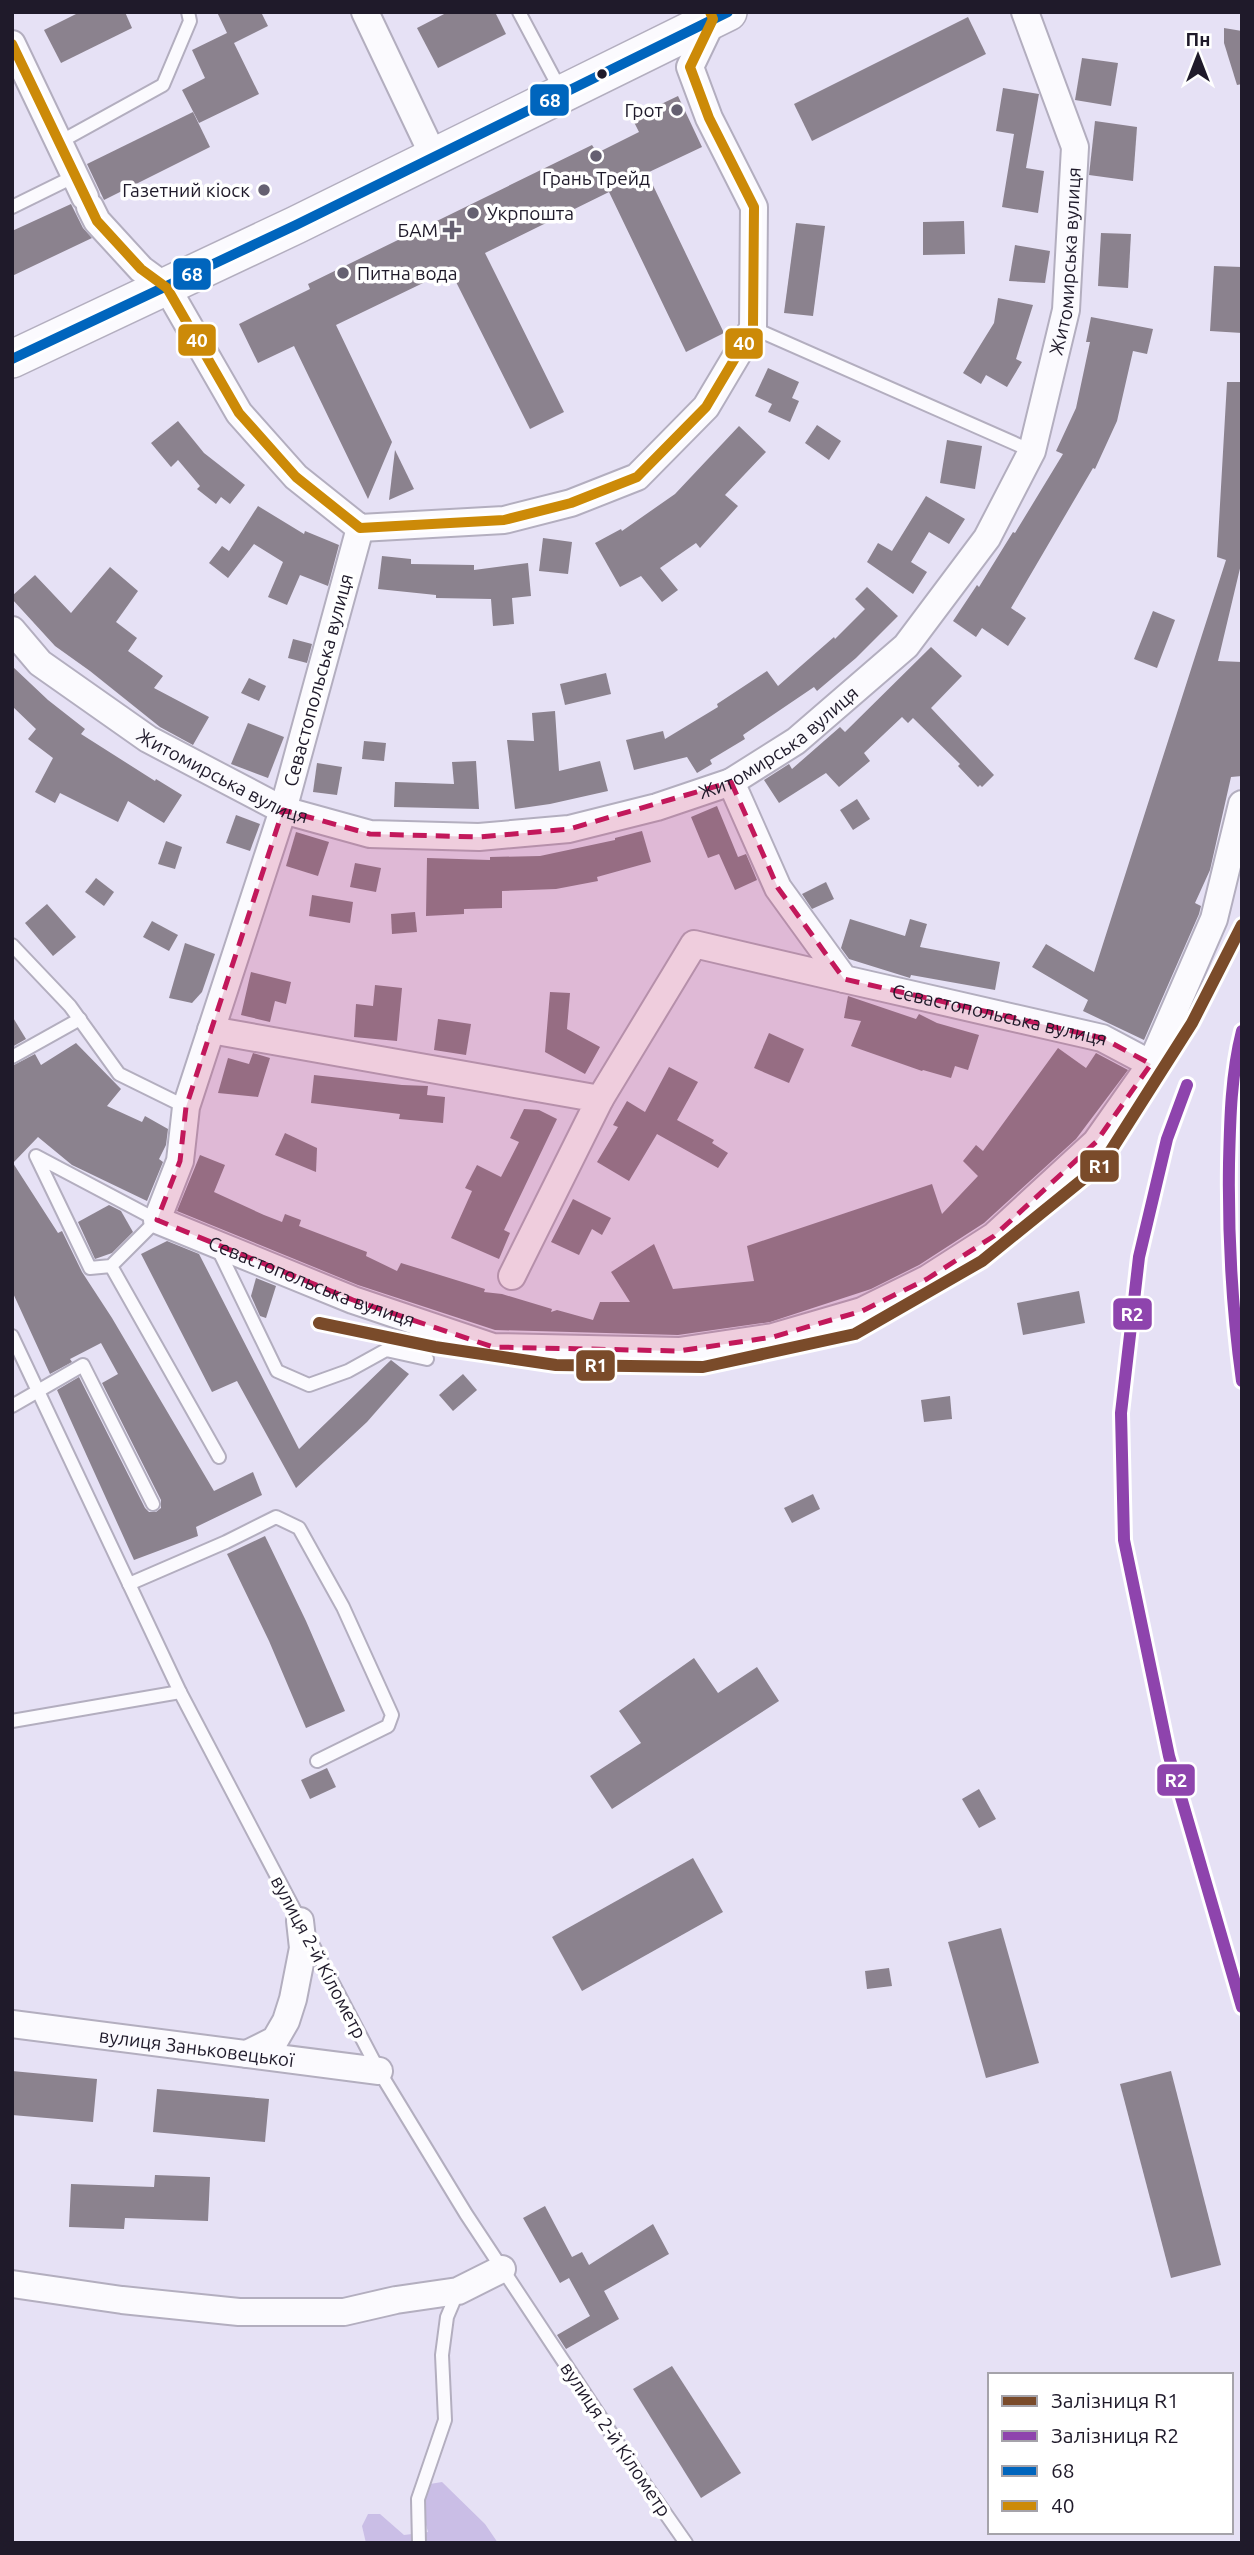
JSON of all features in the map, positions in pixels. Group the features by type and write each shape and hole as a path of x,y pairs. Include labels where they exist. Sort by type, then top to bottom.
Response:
{"main road":[{"path":"12,359 167,288 563,94 717,15"}],"street":[{"path":"365,12 435,157"},
{"name":"Житомирська вулиця","path":"12,630 40,663 148,739 283,810 370,834 479,837 569,829 657,807 731,782 796,741 906,646 987,538 1032,451 1066,310 1075,147 1025,12"},
{"path":"12,44 97,221 141,269 167,288 239,413 296,477 360,528 504,520 571,503 637,477 706,407 753,328 754,207 709,118 690,67 717,15"},
{"name":"Севастопольська вулиця","path":"360,528 283,810 186,1107 180,1161 157,1220 353,1300 492,1347 679,1351 773,1337 862,1311 927,1279 994,1236 1096,1142 1151,1065 1214,919 1242,804"},
{"path":"731,782 778,888 844,979"},
{"name":"Севастопольська вулиця","path":"512,1276 600,1098 694,944 1102,1038 1151,1065"},
{"path":"211,1030 600,1098"},
{"path":"247,2054 275,2040 286,2021 303,1948 300,1922"},
{"name":"вулиця Заньковецької","path":"12,2024 379,2071"},
{"path":"12,2284 122,2300 239,2312 344,2312 396,2300 458,2291 502,2269"}],"lane":[{"path":"58,143 163,85 190,21 188,12"},
{"path":"519,12 563,94"},
{"path":"12,207 83,193"},
{"path":"753,328 1032,451"},
{"path":"12,945 70,1006 118,1074 186,1107"},
{"path":"12,1057 80,1020"},
{"path":"36,1156 157,1220 110,1266 90,1268 36,1156"},
{"path":"215,1244 277,1371 309,1385 348,1371 386,1350 427,1359"},
{"path":"110,1266 219,1457"},
{"name":"вулиця 2-й Кілометр","path":"12,1336 180,1692 379,2071 466,2214 686,2543"},
{"path":"12,1406 83,1365 153,1504"},
{"path":"129,1584 276,1517 299,1528 343,1606 392,1715 388,1726 317,1761"},
{"path":"12,1721 180,1692"},
{"path":"419,2543 418,2499 445,2420 442,2355 447,2317 458,2291"}],"highlighted area":[{"path":"731,782 778,888 844,979 1102,1038 1151,1064 1096,1142 994,1236 927,1279 862,1311 773,1337 679,1351 493,1347 353,1300 157,1220 180,1161 186,1107 283,810 370,834 479,837 569,829"}],"shaded area":[{"path":"442,2482 485,2524 498,2543 366,2543 362,2526 368,2514 380,2514 404,2535 428,2532 424,2513 425,2498 430,2484"}],"building":[{"path":"80,12 125,12 132,28 61,63 44,30"},
{"path":"217,12 261,12 268,26 234,43 259,94 199,123 182,90 205,78 192,50 227,33"},
{"path":"448,12 495,12 506,34 438,68 417,28"},
{"path":"968,17 986,54 812,141 794,104"},
{"path":"1224,28 1242,31 1242,84 1237,85 1224,43"},
{"path":"1082,58 1118,63 1111,106 1075,100"},
{"path":"1003,88 1039,94 1026,168 1044,171 1038,213 1002,207 1014,134 996,131"},
{"path":"678,96 702,147 647,173 724,333 686,352 609,192 485,253 564,412 530,429 450,270 336,325 392,442 368,499 294,346 258,363 239,324 310,289 308,284 592,145 597,153 639,132 632,118"},
{"path":"193,112 210,147 104,200 87,164"},
{"path":"1095,121 1137,127 1133,181 1089,175"},
{"path":"71,204 83,228 92,238 12,276 12,231"},
{"path":"964,221 965,254 923,255 923,222"},
{"path":"796,223 825,226 813,316 784,313"},
{"path":"1101,233 1131,234 1128,288 1098,286"},
{"path":"1015,245 1050,251 1045,283 1009,281"},
{"path":"1214,266 1242,267 1242,333 1210,331"},
{"path":"998,298 1033,305 1016,359 1022,362 1007,387 986,375 981,384 963,373 994,323"},
{"path":"1091,317 1153,329 1147,354 1133,351 1117,421 1095,469 1093,468 1011,608 1026,618 1008,646 982,628 976,637 953,621 977,585 979,587 1013,532 1015,533 1063,454 1056,451 1076,408 1090,342 1086,342"},
{"path":"768,368 799,382 792,398 799,401 790,422 768,412 772,404 755,396"},
{"path":"1227,382 1242,382 1242,560 1218,661 1242,662 1242,776 1231,777 1210,870 1195,903 1201,906 1199,914 1144,1040 1083,1011 1088,1000 1032,967 1046,944 1094,972 1226,560 1217,557"},
{"path":"178,421 204,453 245,485 230,504 221,497 216,504 197,489 200,486 178,460 171,467 151,443"},
{"path":"817,425 841,441 829,460 805,443"},
{"path":"739,426 766,452 725,495 738,506 700,548 696,543 660,568 678,590 662,602 641,576 620,587 595,543 621,529 622,531 675,494"},
{"path":"947,440 982,446 975,489 940,483"},
{"path":"395,450 414,489 389,500"},
{"path":"926,496 965,519 949,544 929,532 911,562 927,572 913,594 867,562 878,543 892,551"},
{"path":"258,506 304,534 305,531 339,545 328,586 300,575 287,605 268,597 283,562 254,544 228,578 209,563 222,546 229,551"},
{"path":"543,538 572,542 568,574 539,571"},
{"path":"382,556 411,559 411,564 474,565 474,570 528,563 531,596 512,598 514,624 493,626 491,599 436,598 436,595 378,589"},
{"path":"110,567 138,591 116,622 137,638 128,651 163,676 154,688 209,717 193,745 160,727 55,646 12,599 35,575 71,613"},
{"path":"867,587 898,616 856,658 817,691 814,687 743,735 745,739 710,760 712,764 697,773 687,757 634,770 626,740 663,731 665,739 718,707 717,704 767,671 778,686 834,637 835,639 865,609 855,599"},
{"path":"1153,611 1175,620 1157,668 1134,659"},
{"path":"293,639 312,644 307,663 288,658"},
{"path":"931,647 962,676 931,708 994,775 982,787 978,787 958,766 960,764 913,718 908,723 902,717 864,753 870,761 839,787 826,773 779,803 764,780 789,764 792,769 840,727 845,732"},
{"path":"12,666 48,700 85,729 81,734 182,795 164,823 128,801 118,822 60,793 55,803 35,792 53,758 28,739 36,729 12,706"},
{"path":"606,673 611,694 565,705 560,684"},
{"path":"249,678 266,686 259,701 241,693"},
{"path":"555,711 559,771 600,761 608,791 515,809 507,740 534,741 532,713"},
{"path":"248,723 284,737 268,778 231,764"},
{"path":"364,741 386,743 384,761 362,759"},
{"path":"476,761 479,809 394,807 395,782 454,784 452,762"},
{"path":"317,763 342,767 337,795 313,792"},
{"path":"857,799 870,819 853,830 840,810"},
{"path":"717,806 738,857 746,854 757,880 735,890 719,854 708,858 691,817"},
{"path":"236,815 260,824 250,851 226,843"},
{"path":"642,831 651,862 597,877 598,881 556,889 502,891 502,908 464,909 464,914 426,916 427,858 490,860 490,857 540,856 615,840"},
{"path":"296,832 329,842 318,876 286,866"},
{"path":"166,841 182,847 175,869 158,864"},
{"path":"355,863 381,868 376,892 350,887"},
{"path":"96,878 114,892 104,906 85,892"},
{"path":"826,882 834,899 812,909 802,894"},
{"path":"312,895 353,902 350,923 309,916"},
{"path":"47,904 76,937 53,956 25,923"},
{"path":"415,912 417,932 392,934 391,914"},
{"path":"850,919 905,936 910,919 927,924 920,947 1000,962 995,990 911,975 910,978 849,959 841,948"},
{"path":"152,921 178,935 169,951 143,937"},
{"path":"185,943 215,954 202,992 192,1003 169,998"},
{"path":"251,972 291,982 286,1004 275,1001 270,1022 241,1015"},
{"path":"375,985 402,988 397,1041 354,1037 356,1004 373,1006"},
{"path":"550,992 570,993 567,1029 600,1047 585,1074 545,1052"},
{"path":"848,996 916,1019 919,1014 937,1023 979,1035 968,1070 955,1066 951,1078 922,1071 851,1046 861,1021 844,1018"},
{"path":"12,1016 26,1039 12,1047"},
{"path":"438,1019 471,1024 466,1055 434,1050"},
{"path":"769,1033 804,1049 789,1083 754,1068"},
{"path":"76,1043 121,1089 107,1106 142,1122 145,1116 168,1129 166,1145 159,1159 163,1162 147,1201 72,1165 38,1137 13,1163 58,1233 62,1231 82,1272 214,1491 253,1472 262,1495 196,1527 198,1536 134,1560 57,1390 79,1377 145,1508 149,1512 156,1512 161,1508 161,1500 102,1383 118,1374 101,1343 70,1359 72,1362 50,1374 12,1291 12,1066 35,1054 41,1065"},
{"path":"1058,1048 1086,1068 1096,1053 1128,1070 1076,1139 984,1223 919,1265 871,1289 770,1322 678,1335 495,1330 358,1285 177,1211 200,1155 225,1165 214,1192 282,1222 285,1214 301,1220 299,1226 367,1252 366,1256 397,1271 401,1263 485,1289 484,1292 502,1294 552,1309 551,1312 557,1310 593,1320 600,1302 630,1302 611,1272 654,1244 673,1289 754,1281 747,1246 932,1184 942,1214 978,1176 963,1161 976,1145 983,1151"},
{"path":"253,1053 270,1058 258,1097 218,1093 228,1058 249,1064"},
{"path":"669,1067 698,1082 677,1120 714,1140 712,1143 728,1153 718,1168 657,1134 629,1181 597,1162 618,1127 613,1125 627,1101 645,1112"},
{"path":"314,1075 428,1086 427,1095 445,1097 443,1123 399,1119 400,1114 311,1103"},
{"path":"524,1109 539,1110 557,1119 504,1230 510,1233 499,1259 451,1238 472,1191 465,1188 477,1165 501,1177 519,1142 510,1138"},
{"path":"285,1133 317,1148 316,1172 275,1155"},
{"path":"573,1199 611,1218 602,1235 592,1229 579,1255 551,1242"},
{"path":"109,1205 121,1211 133,1232 112,1253 95,1259 78,1222"},
{"path":"167,1241 199,1254 299,1449 391,1360 409,1374 367,1422 296,1488 237,1381 212,1392 141,1254"},
{"path":"256,1278 276,1286 266,1318 260,1316 251,1296"},
{"path":"1079,1291 1085,1323 1023,1335 1017,1303"},
{"path":"463,1374 477,1390 453,1411 439,1395"},
{"path":"950,1396 952,1419 924,1422 921,1400"},
{"path":"813,1494 820,1509 792,1523 784,1508"},
{"path":"265,1536 345,1711 306,1728 269,1641 227,1554"},
{"path":"694,1658 718,1693 757,1667 779,1701 612,1809 590,1776 641,1743 619,1711"},
{"path":"327,1768 336,1787 310,1799 301,1780"},
{"path":"979,1789 996,1819 979,1828 962,1799"},
{"path":"693,1858 723,1912 582,1991 552,1937"},
{"path":"1001,1928 1039,2063 986,2078 948,1942"},
{"path":"889,1968 892,1986 867,1989 865,1971"},
{"path":"12,2071 97,2079 93,2122 12,2115"},
{"path":"1171,2071 1221,2265 1171,2278 1120,2084"},
{"path":"157,2089 269,2099 265,2142 153,2132"},
{"path":"155,2175 210,2177 208,2221 125,2218 124,2229 69,2227 71,2184 154,2187"},
{"path":"545,2206 572,2257 582,2252 589,2265 653,2224 669,2254 604,2291 619,2319 566,2349 557,2335 590,2316 569,2278 560,2283 523,2218"},
{"path":"672,2366 741,2473 701,2498 633,2389"}],"rail line":[{"name":"R1","path":"319,1323 435,1347 556,1365 703,1367 855,1334 982,1261 1103,1163 1192,1023 1242,925"},
{"name":"R2","path":"1242,1031 1232,1097 1229,1191 1233,1300 1242,1381"},
{"name":"R2","path":"1187,1085 1167,1139 1139,1257 1121,1413 1124,1540 1169,1756 1242,2007"}],"transit line":[{"name":"40","path":"12,44 97,221 141,269 167,288 239,413 296,477 360,528 504,520 571,503 637,477 706,407 753,328 754,207 709,118 690,67 713,19 710,12"},
{"name":"68","path":"12,359 296,225 728,12"}],"place":[{"name":"Грот","path":"677,110"},
{"name":"Грань Трейд","path":"596,156"},
{"name":"Газетний кіоск","path":"264,190"},
{"name":"Укрпошта","path":"473,213"},
{"name":"БАМ","path":"452,230"},
{"name":"Питна вода","path":"343,273"}]}
